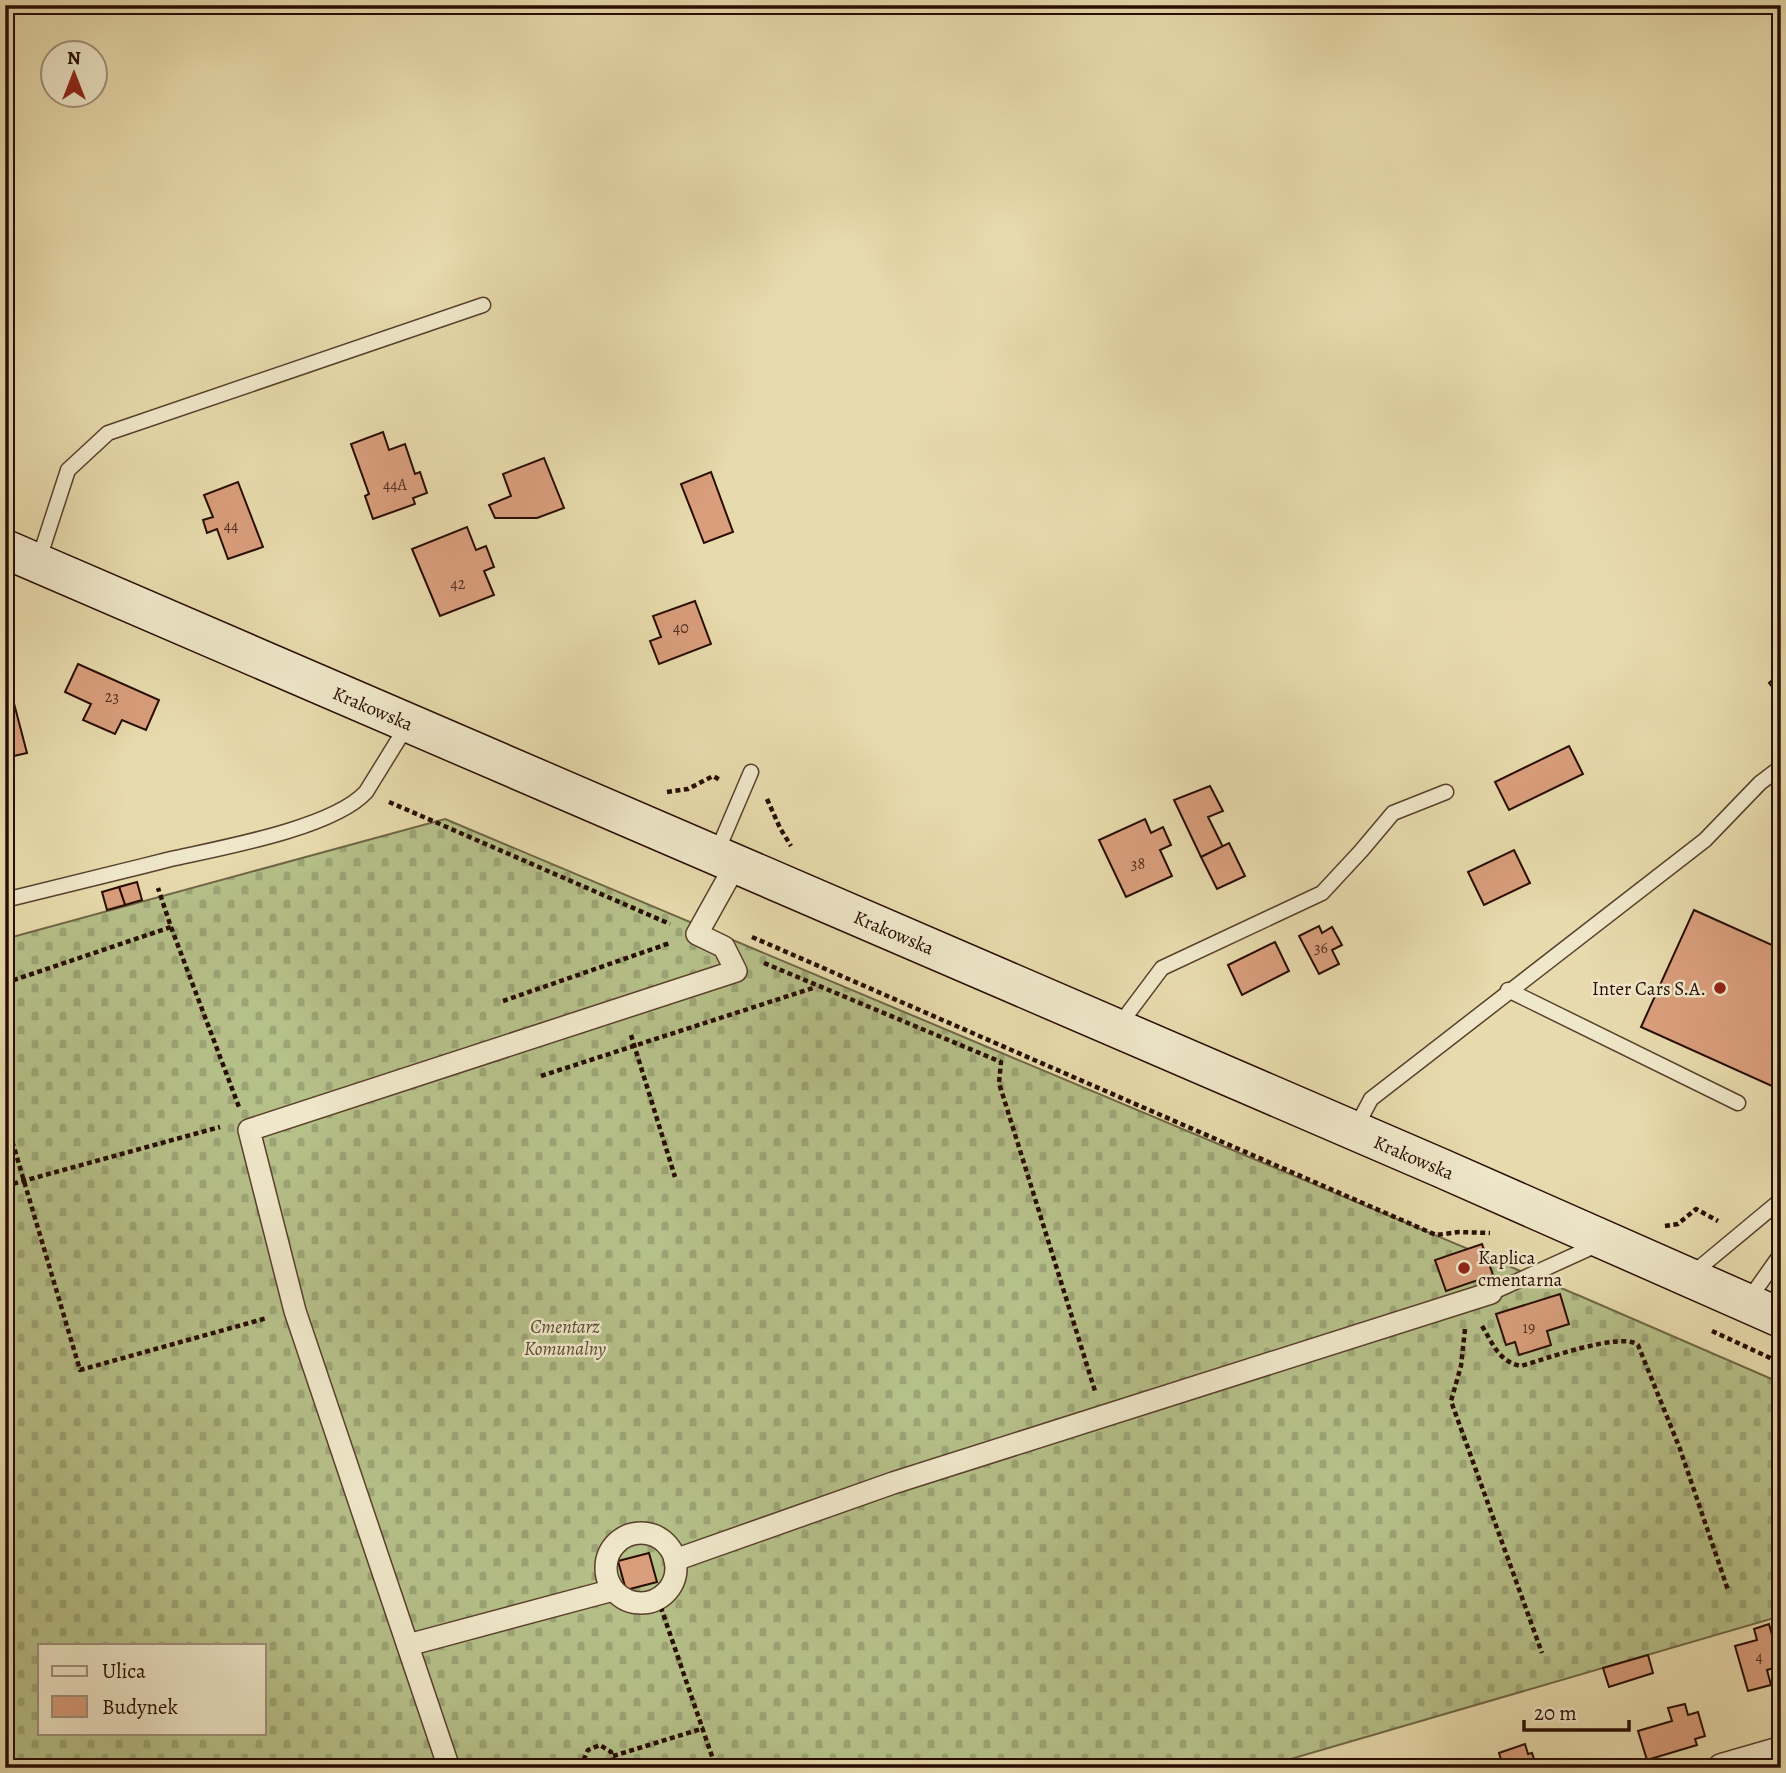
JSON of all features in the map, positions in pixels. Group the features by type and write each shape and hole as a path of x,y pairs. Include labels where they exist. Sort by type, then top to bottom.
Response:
{"main road":[{"name":"Krakowska","path":"21,556 1781,1318"}],"street":[{"path":"449,1768 295,1311 249,1130 736,971 724,947 702,925 726,860"},
{"path":"675,1560 893,1483 1491,1293"},
{"path":"641,1533 656,1536 668,1546 675,1560 675,1576 668,1590 657,1599 641,1604 625,1600 613,1590 606,1576 606,1560 613,1546 626,1536 641,1533"},
{"path":"408,1645 613,1590"},
{"path":"1722,1768 1781,1751"}],"lane":[{"path":"21,556 68,470 108,433 483,305"},
{"path":"5,900 276,834 326,817 359,800 409,723"},
{"path":"1354,1132 1371,1099 1508,990 1705,840 1760,783 1781,767"},
{"path":"726,860 751,772"},
{"path":"1116,1029 1162,968 1322,893 1393,813 1446,792"},
{"path":"1508,990 1738,1103"},
{"path":"1688,1277 1781,1200"},
{"path":"1491,1293 1607,1241"},
{"path":"1746,1303 1781,1254"}],"path":[{"path":"366,792 681,929 702,925 1436,1235 1484,1231 1493,1234"},
{"path":"160,895 218,1056 249,1130"},
{"path":"503,1001 702,925"},
{"path":"5,983 171,927"},
{"path":"724,947 1001,1062 999,1083 1104,1417"},
{"path":"541,1076 818,986"},
{"path":"622,1007 675,1178"},
{"path":"5,1117 80,1370 295,1311"},
{"path":"5,1185 228,1125 249,1130"},
{"path":"1468,1301 1500,1357 1510,1364 1521,1366 1604,1343 1630,1341 1638,1345 1680,1449 1728,1590"},
{"path":"1468,1301 1461,1366 1451,1401 1542,1653"},
{"path":"1710,1331 1781,1363"},
{"path":"657,1599 716,1768"},
{"path":"613,1756 704,1728"},
{"path":"570,1768 586,1765 587,1750 595,1746 608,1748 613,1756 611,1768"}],"green space":[{"name":"Cmentarz Komunalny","path":"445,819 1781,1383 1781,1616 1260,1768 5,1768 5,939"}],"building":[{"path":"383,432 389,450 405,444 415,474 420,472 427,493 413,498 415,504 373,519 365,496 369,494 351,444"},
{"path":"544,458 564,508 537,518 495,518 489,505 511,496 503,474"},
{"path":"711,472 733,532 704,543 681,484"},
{"path":"238,482 263,547 228,559 217,529 207,533 203,520 213,517 204,495"},
{"path":"467,527 476,550 486,546 494,567 484,571 494,595 440,616 412,549"},
{"path":"695,601 711,644 659,664 650,641 661,637 653,616"},
{"path":"78,664 159,700 146,730 122,720 115,734 83,720 91,704 65,692"},
{"path":"5,669 27,753 5,758"},
{"path":"1781,673 1781,698 1769,683"},
{"path":"1569,746 1583,774 1509,810 1495,782"},
{"path":"1210,786 1223,811 1208,817 1223,847 1201,857 1174,800"},
{"path":"1145,819 1151,833 1163,827 1171,845 1160,850 1172,876 1126,897 1099,840"},
{"path":"1229,843 1245,876 1217,889 1201,857"},
{"path":"1514,850 1530,883 1484,905 1468,872"},
{"path":"137,882 142,900 125,905 119,887"},
{"path":"119,887 125,905 107,910 102,892"},
{"name":"Inter Cars S.A.","path":"1694,910 1781,949 1781,1090 1641,1027"},
{"path":"1319,926 1322,933 1332,927 1342,945 1332,950 1339,964 1319,974 1299,936"},
{"path":"1275,942 1289,971 1242,995 1228,965"},
{"name":"Kaplica cmentarna","path":"1482,1244 1493,1275 1446,1291 1435,1260"},
{"path":"1560,1294 1569,1324 1547,1331 1551,1345 1519,1355 1515,1342 1506,1345 1496,1314"},
{"path":"649,1553 657,1582 626,1590 618,1561"},
{"path":"1769,1624 1772,1635 1781,1633 1781,1666 1767,1670 1771,1685 1748,1691 1735,1646 1757,1640 1754,1629"},
{"path":"1648,1655 1653,1673 1609,1687 1603,1668"},
{"path":"1685,1704 1688,1715 1698,1712 1705,1736 1695,1739 1697,1745 1647,1760 1638,1731 1672,1721 1668,1708"},
{"path":"1525,1744 1528,1754 1532,1753 1537,1768 1490,1768 1502,1763 1499,1753"}],"place":[{"name":"Inter Cars S.A.","path":"1720,988"},
{"name":"Kaplica cmentarna","path":"1464,1268"}]}
